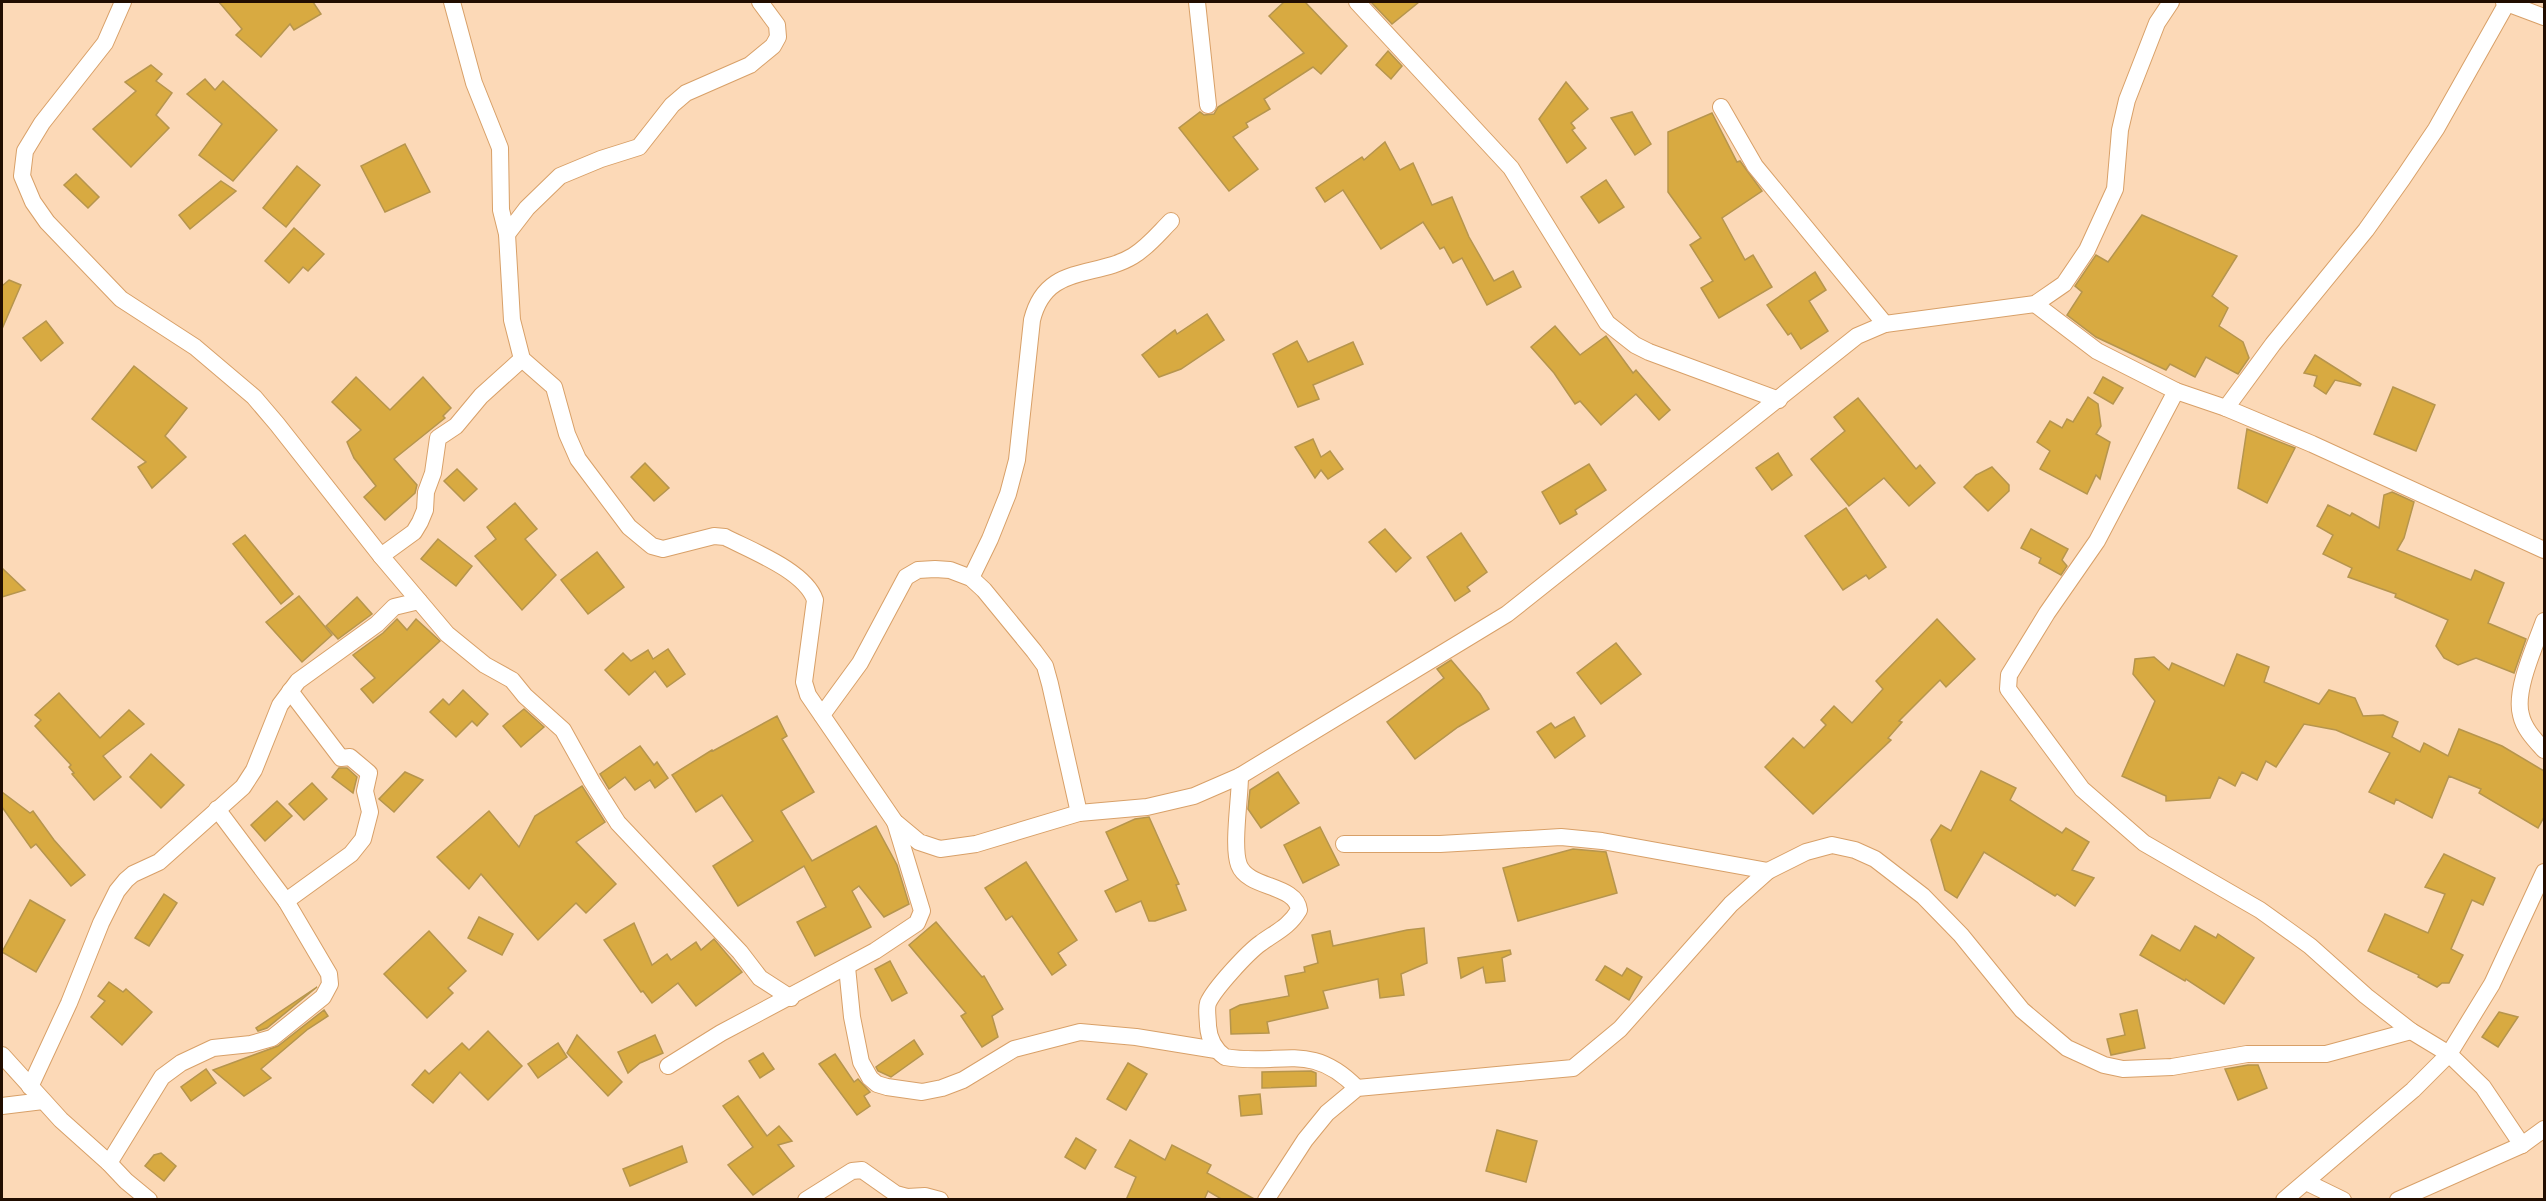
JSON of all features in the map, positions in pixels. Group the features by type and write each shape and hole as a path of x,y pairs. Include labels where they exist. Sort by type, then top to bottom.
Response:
{"street":[{"path":"123,2 105,43 42,123 25,151 22,176 33,202 47,222 121,299 195,347 254,397 381,556 447,634 485,665 512,680 525,696 563,730 618,823 740,952 760,978 791,998"},
{"path":"452,2 474,83 498,141 501,210 507,234 512,321 522,359 554,387 567,434 578,459 629,527 652,546 663,549 714,536 725,537 797,577 811,588 815,600 804,682 808,695 895,822 919,842 940,849 976,844 1080,813 1147,807 1194,796 1240,776 1507,614 1857,336 1885,324 2035,304 2064,284 2087,250 2115,189 2120,130 2127,100 2157,23 2171,2"},
{"path":"507,234 533,202 560,176 600,159 639,147 672,105 686,93 750,65 773,46 778,37 777,26 760,2"},
{"path":"1197,2 1208,105"},
{"path":"1357,2 1510,168 1607,323 1635,345 1649,352 1779,400"},
{"path":"2226,408 2273,344 2366,230 2403,178 2436,129 2506,2 2544,17"},
{"path":"1721,107 1755,166 1885,324"},
{"path":"971,578 1008,494 1017,460 1032,320 1036,308 1050,287 1058,281 1133,256 1171,221"},
{"path":"2035,304 2097,351 2176,391 2226,408 2406,486 2544,550"},
{"path":"381,556 414,532 420,522 425,510 426,492 433,473 438,438 456,426 482,396 522,359"},
{"path":"2176,391 2097,541 2009,675 2008,689 2082,789 2144,843 2268,916 2310,946 2366,996 2411,1031 2449,1054 2483,1087 2522,1145"},
{"path":"822,715 860,663 906,577 918,570 950,570 971,578 984,590 1044,666 1080,813"},
{"path":"30,1087 117,891 133,873 159,861 243,787 254,770 272,723 298,681 377,624 394,607 418,601"},
{"path":"2544,621 2523,683 2520,715 2531,735 2544,750"},
{"path":"286,901 351,854 363,839 370,812 365,791 370,779 369,773 350,757 341,758 290,691"},
{"path":"1240,776 1236,847 1239,866 1255,881 1274,887 1295,899 1299,910 1290,924 1258,945 1235,968 1208,1004 1209,1031 1216,1050 1225,1058 1231,1059 1300,1058 1323,1063 1341,1072 1357,1088"},
{"path":"109,1162 162,1077 170,1070 213,1048 251,1044 272,1038 323,997 330,984 328,974 286,901 217,809"},
{"path":"668,1066 721,1033 847,967 918,923 922,911 895,822"},
{"path":"1344,844 1440,844 1561,837 1602,841 1768,871"},
{"path":"1266,1200 1305,1140 1327,1113 1357,1088 1573,1068 1620,1029 1731,904 1768,871 1806,852 1832,845 1855,850 1875,859 1936,909 1961,935 2022,1010 2044,1030 2067,1048 2104,1065 2123,1069 2172,1067 2247,1054 2326,1054 2411,1031"},
{"path":"2284,1200 2413,1090 2449,1054 2492,984 2544,872"},
{"path":"847,967 852,1017 861,1062 870,1078 877,1084 887,1087 922,1092 942,1088 963,1080 1014,1049 1080,1032 1136,1037 1216,1050"},
{"path":"2,1055 61,1120 149,1200"},
{"path":"2,1106 43,1101"},
{"path":"2398,1200 2522,1145 2544,1129"},
{"path":"806,1200 852,1171 862,1170 896,1194 907,1197 925,1196 940,1200"},
{"path":"2306,1182 2343,1200"}],"building":[{"path":"219,2 313,2 321,14 294,30 290,24 261,57 236,35 242,29"},
{"path":"1284,2 1305,2 1347,46 1321,74 1313,67 1264,99 1270,109 1246,123 1248,127 1233,137 1258,169 1229,191 1179,128 1200,112 1204,115 1214,114 1218,107 1304,53 1269,16"},
{"path":"1371,2 1419,2 1392,24"},
{"path":"1388,51 1402,66 1391,79 1376,65"},
{"path":"151,65 162,74 156,81 172,93 156,115 169,128 131,167 93,129 136,91 125,82"},
{"path":"205,79 215,90 223,81 277,130 233,181 199,155 222,124 187,94"},
{"path":"1566,82 1588,109 1571,123 1575,128 1572,130 1586,148 1567,163 1539,119"},
{"path":"1632,112 1651,144 1635,155 1611,118"},
{"path":"1712,113 1737,162 1740,161 1762,191 1722,218 1745,260 1753,255 1772,287 1719,318 1701,288 1713,281 1690,245 1701,238 1668,192 1668,132"},
{"path":"1385,142 1400,170 1413,163 1432,205 1452,197 1469,237 1494,281 1513,271 1521,287 1487,305 1462,258 1453,263 1444,247 1440,249 1423,222 1381,249 1343,190 1325,202 1316,188 1362,157 1364,160"},
{"path":"405,144 430,192 385,212 361,166"},
{"path":"297,166 320,185 286,227 263,208"},
{"path":"76,174 99,197 88,208 64,185"},
{"path":"1606,180 1624,207 1599,223 1581,197"},
{"path":"221,181 236,191 190,229 179,215"},
{"path":"2142,215 2237,256 2212,296 2228,308 2219,326 2243,342 2249,358 2238,374 2206,357 2195,377 2170,364 2166,370 2096,337 2067,315 2082,292 2075,286 2096,255 2108,262"},
{"path":"294,228 324,254 308,271 303,267 289,283 265,261"},
{"path":"1815,272 1826,290 1809,301 1828,331 1801,349 1791,333 1788,335 1767,305"},
{"path":"9,280 21,285 2,329 2,286"},
{"path":"1207,314 1224,340 1181,369 1159,377 1142,355 1175,330 1177,334"},
{"path":"46,321 63,343 41,361 23,338"},
{"path":"1555,326 1580,355 1606,336 1633,373 1636,370 1670,410 1659,420 1636,394 1601,425 1580,401 1575,404 1554,373 1531,347"},
{"path":"1297,341 1308,362 1353,342 1363,364 1313,385 1319,399 1298,407 1273,354"},
{"path":"2315,355 2361,384 2360,386 2335,380 2326,394 2314,386 2317,376 2304,373"},
{"path":"134,366 187,408 165,436 186,457 152,488 138,467 146,462 92,419"},
{"path":"356,377 390,410 423,377 451,408 443,416 445,418 394,459 417,485 415,493 385,520 364,497 376,486 354,458 347,442 361,430 332,402"},
{"path":"2103,377 2123,388 2113,404 2094,393"},
{"path":"2393,387 2435,405 2416,451 2374,434"},
{"path":"2088,397 2098,404 2101,426 2096,434 2110,442 2100,479 2096,475 2087,494 2040,469 2050,451 2037,442 2050,421 2062,428 2067,419 2073,422"},
{"path":"1858,398 1916,469 1920,465 1935,483 1909,506 1884,478 1849,506 1811,459 1845,431 1834,417"},
{"path":"2247,429 2295,448 2267,503 2238,488"},
{"path":"1313,439 1321,457 1330,451 1343,469 1328,479 1321,470 1315,478 1295,447"},
{"path":"1778,453 1792,475 1772,490 1756,468"},
{"path":"645,463 669,488 654,501 631,477"},
{"path":"1589,464 1606,490 1575,510 1577,514 1560,524 1542,492"},
{"path":"1992,467 2009,485 2009,491 1988,511 1964,487 1976,475"},
{"path":"457,469 477,489 464,501 444,481"},
{"path":"2392,492 2414,502 2404,538 2397,550 2471,580 2475,570 2504,583 2488,623 2526,639 2514,673 2476,658 2458,665 2444,658 2436,646 2448,620 2395,597 2396,594 2348,577 2352,568 2323,554 2333,535 2317,526 2328,505 2350,516 2352,513 2379,528 2384,495"},
{"path":"515,503 537,529 525,539 556,575 522,610 475,556 496,539 487,527"},
{"path":"1846,508 1886,567 1869,579 1866,575 1843,590 1805,536"},
{"path":"1385,529 1411,558 1396,572 1369,542"},
{"path":"2031,529 2068,549 2062,560 2067,566 2061,575 2039,563 2041,558 2021,548"},
{"path":"1461,533 1487,572 1467,587 1470,591 1455,601 1427,557"},
{"path":"245,535 293,594 281,604 233,544"},
{"path":"438,539 472,566 456,586 421,559"},
{"path":"597,552 624,587 588,614 561,580"},
{"path":"2,568 25,590 2,597"},
{"path":"299,596 332,635 302,662 266,622"},
{"path":"357,597 372,614 338,639 326,626"},
{"path":"397,619 407,630 416,619 440,641 373,703 361,689 375,678 353,655 383,633"},
{"path":"1937,619 1975,659 1946,687 1940,680 1899,721 1902,722 1888,738 1891,740 1813,814 1765,767 1793,738 1804,748 1826,725 1821,720 1834,706 1852,723 1883,689 1876,681"},
{"path":"1616,643 1641,674 1601,704 1577,673"},
{"path":"668,649 685,674 667,687 655,671 629,695 605,670 623,653 631,661 648,650 653,659"},
{"path":"2237,654 2269,667 2264,682 2319,704 2329,690 2355,698 2363,716 2383,715 2398,722 2392,737 2420,752 2424,743 2448,756 2459,729 2502,746 2544,771 2544,817 2538,828 2479,793 2481,789 2449,776 2432,818 2396,799 2394,804 2369,792 2390,753 2336,730 2304,724 2276,767 2266,761 2257,780 2242,772 2235,786 2219,777 2210,798 2166,801 2166,796 2122,776 2155,701 2133,674 2135,659 2154,657 2169,670 2172,663 2224,686"},
{"path":"1451,660 1480,694 1489,709 1458,727 1415,759 1387,722 1444,678 1437,669"},
{"path":"463,690 488,714 477,726 472,721 456,737 430,712 443,699 449,705"},
{"path":"59,693 100,738 129,710 144,724 103,756 121,777 94,800 72,774 74,773 69,767 71,765 35,726 41,720 35,715"},
{"path":"524,709 544,727 521,747 503,726"},
{"path":"777,716 787,736 782,739 814,792 781,811 812,861 876,826 897,865 909,904 884,917 859,886 852,891 871,927 815,956 797,922 826,907 804,866 738,906 713,866 753,841 722,795 696,812 672,775 712,750"},
{"path":"1574,717 1585,736 1555,758 1537,732 1551,723 1555,728"},
{"path":"640,746 654,765 657,762 668,778 655,788 650,780 635,790 625,777 609,789 600,774"},
{"path":"151,754 184,785 161,808 130,777"},
{"path":"339,768 347,768 357,777 353,793 332,777"},
{"path":"1981,771 2016,788 2010,800 2062,833 2066,828 2089,842 2072,870 2094,878 2075,906 1984,852 1957,898 1945,890 1931,840 1941,825 1951,831"},
{"path":"405,772 423,780 394,812 379,799"},
{"path":"1278,772 1299,803 1261,828 1248,809 1250,790"},
{"path":"312,783 327,799 304,820 289,804"},
{"path":"582,786 605,822 576,842 616,884 586,913 576,903 538,940 481,874 469,889 437,857 489,811 519,847 535,816"},
{"path":"2,792 30,813 33,811 54,840 85,875 71,886 36,844 31,848 2,807"},
{"path":"277,801 292,816 265,841 251,825"},
{"path":"1149,817 1179,884 1176,885 1186,910 1155,921 1149,921 1141,901 1116,912 1105,891 1128,880 1106,832 1135,819"},
{"path":"1320,827 1339,865 1303,883 1284,845"},
{"path":"1573,849 1606,852 1617,893 1518,921 1503,868"},
{"path":"2444,854 2495,878 2483,905 2472,900 2451,949 2463,955 2449,983 2442,983 2437,987 2418,977 2419,975 2368,951 2385,914 2428,933 2445,894 2425,887"},
{"path":"1026,862 1077,940 1058,953 1066,965 1052,975 1012,916 1006,920 985,888"},
{"path":"164,894 177,903 149,946 135,938"},
{"path":"30,900 65,920 36,972 2,952"},
{"path":"479,917 513,934 502,955 468,938"},
{"path":"936,922 982,977 984,976 1003,1009 992,1016 998,1037 982,1047 961,1016 966,1013 909,945"},
{"path":"634,923 652,965 667,954 671,960 696,942 701,950 714,939 742,972 696,1006 678,983 652,1003 643,991 641,992 604,940"},
{"path":"2195,926 2216,938 2218,934 2254,958 2224,1004 2186,979 2185,981 2140,955 2152,935 2180,951"},
{"path":"1424,928 1427,963 1401,974 1404,995 1380,998 1378,979 1323,991 1328,1008 1267,1022 1269,1033 1231,1034 1230,1010 1240,1005 1289,996 1285,976 1305,972 1304,967 1318,963 1312,935 1330,931 1333,946"},
{"path":"429,931 466,971 448,988 453,993 427,1018 384,974"},
{"path":"1510,950 1511,954 1502,958 1505,981 1486,983 1483,967 1461,978 1458,958"},
{"path":"890,961 907,993 892,1001 875,969"},
{"path":"1605,966 1622,976 1627,968 1642,977 1629,1000 1596,980"},
{"path":"109,982 123,992 126,989 152,1012 122,1045 91,1017 105,1001 98,996"},
{"path":"317,987 267,1028 258,1031 256,1028"},
{"path":"324,1010 328,1016 308,1029 261,1069 271,1078 244,1096 213,1070 278,1046"},
{"path":"2137,1010 2145,1048 2111,1055 2107,1039 2125,1035 2120,1014"},
{"path":"2499,1012 2518,1017 2498,1047 2482,1037"},
{"path":"488,1031 522,1066 488,1100 460,1072 433,1103 412,1085 425,1070 429,1074 462,1043 469,1050"},
{"path":"577,1035 622,1082 608,1096 567,1053"},
{"path":"655,1035 663,1053 640,1063 628,1073 618,1052"},
{"path":"914,1040 923,1054 891,1077 878,1071 876,1067"},
{"path":"558,1043 567,1057 538,1078 528,1064"},
{"path":"763,1053 774,1069 760,1078 749,1061"},
{"path":"835,1054 854,1082 858,1079 870,1092 864,1096 870,1106 857,1115 819,1064"},
{"path":"1128,1063 1147,1074 1126,1110 1107,1099"},
{"path":"2258,1065 2267,1088 2238,1100 2225,1069"},
{"path":"206,1069 216,1083 191,1101 181,1087"},
{"path":"1311,1071 1316,1073 1316,1086 1262,1088 1262,1072"},
{"path":"1260,1094 1262,1114 1241,1116 1239,1096"},
{"path":"738,1096 767,1136 779,1126 792,1141 778,1145 794,1166 753,1195 728,1165 753,1147 723,1106"},
{"path":"1497,1130 1537,1141 1526,1182 1486,1171"},
{"path":"1076,1138 1096,1150 1085,1169 1065,1157"},
{"path":"1130,1140 1165,1160 1172,1145 1211,1165 1207,1173 1256,1200 1223,1200 1208,1191 1204,1200 1126,1200 1136,1177 1115,1167"},
{"path":"682,1146 687,1162 630,1186 623,1169"},
{"path":"161,1153 176,1166 164,1181 145,1166 154,1155"}]}
